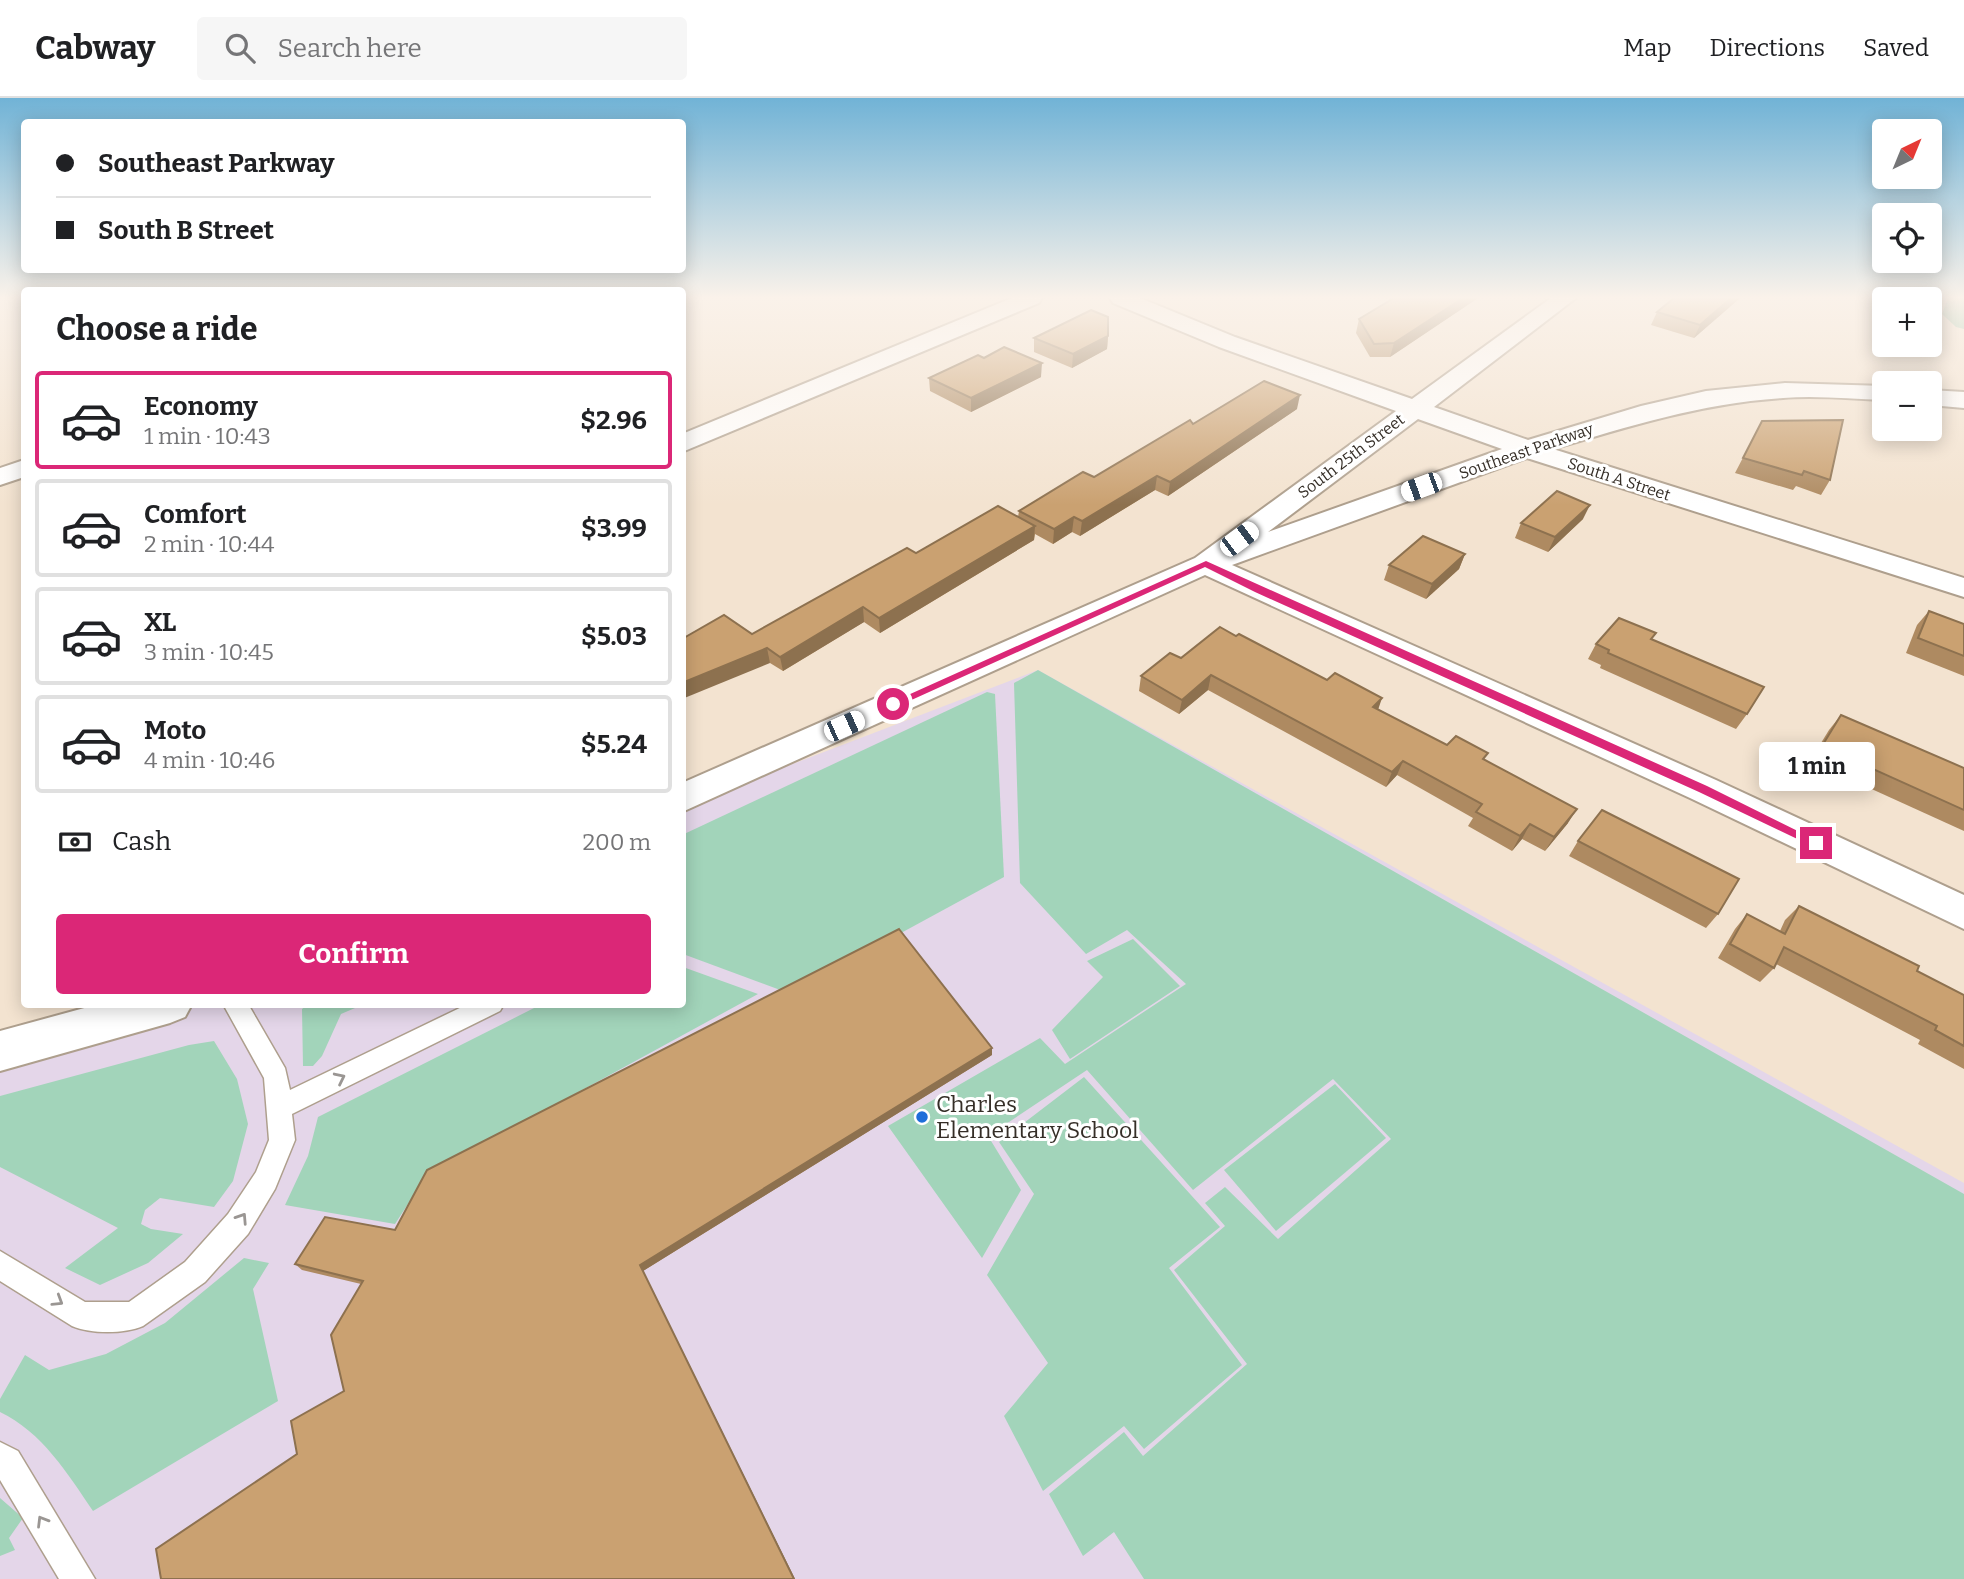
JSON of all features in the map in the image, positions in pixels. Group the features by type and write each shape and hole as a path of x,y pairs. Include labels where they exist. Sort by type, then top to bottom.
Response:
{"street":[{"path":"686,442 866,367"},
{"name":"South A Street","path":"1299,367 1576,466 1964,588"},
{"name":"South 25th Street","path":"1206,564 1471,367"},
{"name":"Southeast Parkway","path":"686,797 1206,564 1529,448 1650,411 1706,399 1785,390 1872,393"},
{"path":"1942,398 1964,400"},
{"path":"0,477 21,469"},
{"path":"1206,564 1258,590 1703,789 1964,913"},
{"path":"0,1051 156,1008"}],"lane":[{"path":"0,1265 82,1316 133,1316 195,1272 238,1224 265,1180 282,1140 276,1076 237,1008"},
{"path":"279,1108 484,1008"},
{"path":"0,1458 7,1462 78,1579"}],"shaded area":[{"name":"Charles Elementary School","path":"1038,670 1964,1183 1964,1579 0,1579 0,1051 159,1008 686,1008 686,805"}],"green space":[{"path":"1038,670 1964,1194 1964,1579 1144,1579 1114,1532 1083,1556 1049,1494 1124,1432 1143,1456 1247,1364 1174,1270 1225,1226 1205,1203 1225,1187 1278,1239 1391,1139 1333,1079 1193,1190 1087,1070 988,1136 1021,1190 982,1258 888,1126 1040,1038 1065,1064 1186,984 1127,930 1086,954 1020,883 1014,683"},
{"path":"987,692 995,694 1004,877 901,933 783,991 686,955 686,833"},
{"path":"1133,939 1180,986 1070,1059 1052,1030 1103,977 1087,961"},
{"path":"686,968 758,994 430,1170 395,1224 285,1205 308,1156 318,1117 534,1008 686,1008"},
{"path":"355,1008 341,1014 322,1056 313,1066 303,1066 302,1009"},
{"path":"214,1041 237,1079 248,1124 233,1181 214,1207 160,1198 145,1210 141,1224 151,1229 183,1234 148,1263 100,1285 65,1268 118,1228 0,1167 0,1096 189,1045"},
{"path":"1084,1077 1220,1227 1169,1268 1242,1365 1144,1449 1124,1426 1043,1491 1004,1416 1048,1363 987,1275 1034,1194 999,1142"},
{"path":"1335,1084 1386,1138 1276,1231 1224,1170"},
{"path":"244,1258 269,1263 253,1289 278,1401 93,1511 64,1469 41,1442 15,1420 0,1412 0,1399 25,1355 49,1370 106,1354 165,1323"},
{"path":"0,1498 23,1518 9,1538 15,1550 0,1556"}],"building":[{"path":"952,367 1034,367 971,398 929,378"},
{"path":"1264,381 1300,395 1170,482 1157,476 1082,521 1074,517 1054,529 1019,511 1083,472 1094,477 1190,420 1193,424"},
{"path":"1843,420 1830,480 1804,471 1802,475 1743,458 1762,421"},
{"path":"1557,491 1590,505 1555,537 1521,523"},
{"path":"998,506 1035,526 879,618 863,607 780,657 767,648 686,681 686,637 724,615 752,634 907,548 916,553"},
{"path":"1423,536 1465,554 1432,584 1389,565"},
{"path":"1929,611 1964,624 1964,656 1918,638"},
{"path":"1619,618 1656,633 1651,639 1764,687 1747,714 1608,653 1609,650 1596,644"},
{"path":"1220,627 1236,636 1239,634 1327,680 1335,673 1382,698 1373,707 1447,745 1456,736 1488,753 1483,759 1577,809 1554,837 1530,824 1520,836 1476,812 1482,804 1403,761 1392,772 1211,675 1182,700 1141,676 1170,653 1181,658"},
{"path":"1841,715 1964,768 1964,810 1822,746"},
{"path":"1602,810 1739,879 1718,914 1578,841"},
{"path":"1799,906 1919,966 1917,971 1964,995 1964,1046 1935,1030 1937,1026 1784,947 1774,968 1730,944 1747,914 1785,934"},
{"path":"899,929 992,1048 640,1265 794,1579 161,1579 156,1549 297,1454 291,1421 344,1391 331,1335 363,1281 295,1264 325,1217 395,1230 427,1170"}],"place":[{"name":"Charles Elementary School","path":"922,1117"}],"route":[{"path":"893,704 1206,564 1258,590 1703,789 1816,843"}]}
